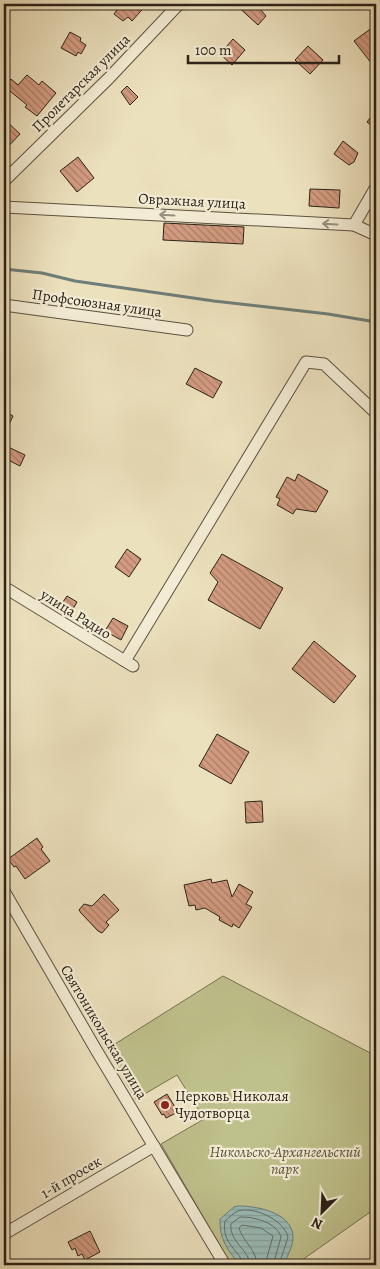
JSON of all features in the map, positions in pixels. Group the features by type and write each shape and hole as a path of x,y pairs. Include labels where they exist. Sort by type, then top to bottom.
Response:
{"street":[{"name":"Пролетарская улица","path":"4,181 109,78 179,4"},
{"path":"354,225 376,187"},
{"name":"Овражная улица","path":"4,207 354,225 376,235"},
{"name":"Профсоюзная улица","path":"4,305 187,330"},
{"name":"улица Радио","path":"4,587 129,664 306,362 324,364 376,413"},
{"name":"Святоникольская улица","path":"4,891 96,1050 225,1265"},
{"name":"1-й просек","path":"4,1234 154,1146"}],"green space":[{"name":"Никольско-Архангельский парк","path":"223,976 376,1056 376,1208 295,1265 231,1265 161,1144 204,1119 177,1075 136,1099 107,1049"}],"water":[{"path":"234,1207 254,1207 272,1212 286,1221 291,1227 293,1239 284,1264 240,1265 228,1250 221,1233 220,1219"}],"building":[{"path":"110,4 147,4 132,21 128,17 123,21 114,14 117,10"},
{"path":"235,4 267,4 261,10 266,16 258,25"},
{"path":"373,27 376,31 376,61 372,64 354,41"},
{"path":"70,32 81,38 80,41 86,45 81,54 78,52 76,56 61,48"},
{"path":"233,39 245,50 232,65 220,54"},
{"path":"308,46 323,60 310,74 295,60"},
{"path":"27,75 39,85 42,81 56,93 37,116 5,87 11,79 18,85"},
{"path":"127,86 138,97 130,105 121,92"},
{"path":"376,110 376,129 367,122"},
{"path":"4,119 20,134 4,151"},
{"path":"343,141 358,153 354,162 349,165 334,154"},
{"path":"78,157 94,178 77,192 60,171"},
{"path":"310,189 340,190 339,208 309,206"},
{"path":"164,223 244,227 243,244 163,240"},
{"path":"195,368 222,382 213,398 186,384"},
{"path":"4,411 13,416 4,435"},
{"path":"4,445 25,455 20,466 4,458"},
{"path":"298,474 328,491 316,512 296,509 293,514 277,505 280,499 276,497 287,477 295,481"},
{"path":"127,549 141,559 129,577 115,567"},
{"path":"222,554 283,588 260,629 208,600 218,582 210,573"},
{"path":"67,596 77,602 70,614 59,608"},
{"path":"113,618 128,626 121,640 105,631"},
{"path":"314,641 356,676 334,703 292,669"},
{"path":"217,734 249,752 231,784 199,766"},
{"path":"262,801 263,822 246,823 245,802"},
{"path":"37,838 43,847 41,849 50,861 25,879 16,866 14,867 8,859"},
{"path":"211,879 212,883 227,880 232,897 239,884 253,892 246,904 252,907 239,928 233,924 232,927 219,920 220,917 205,908 196,910 195,905 189,906 184,885"},
{"path":"104,894 119,910 106,922 109,925 102,933 79,910 84,904 92,906"},
{"name":"Церковь Николая Чудотворца","path":"167,1094 175,1107 173,1109 176,1113 166,1118 154,1102"},
{"path":"90,1231 100,1252 85,1260 82,1254 78,1256 75,1248 72,1250 68,1242"}],"waterway":[{"path":"4,269 42,273 75,281 214,301 328,314 376,322"}],"place":[{"name":"Церковь Николая Чудотворца","path":"165,1105"}]}
